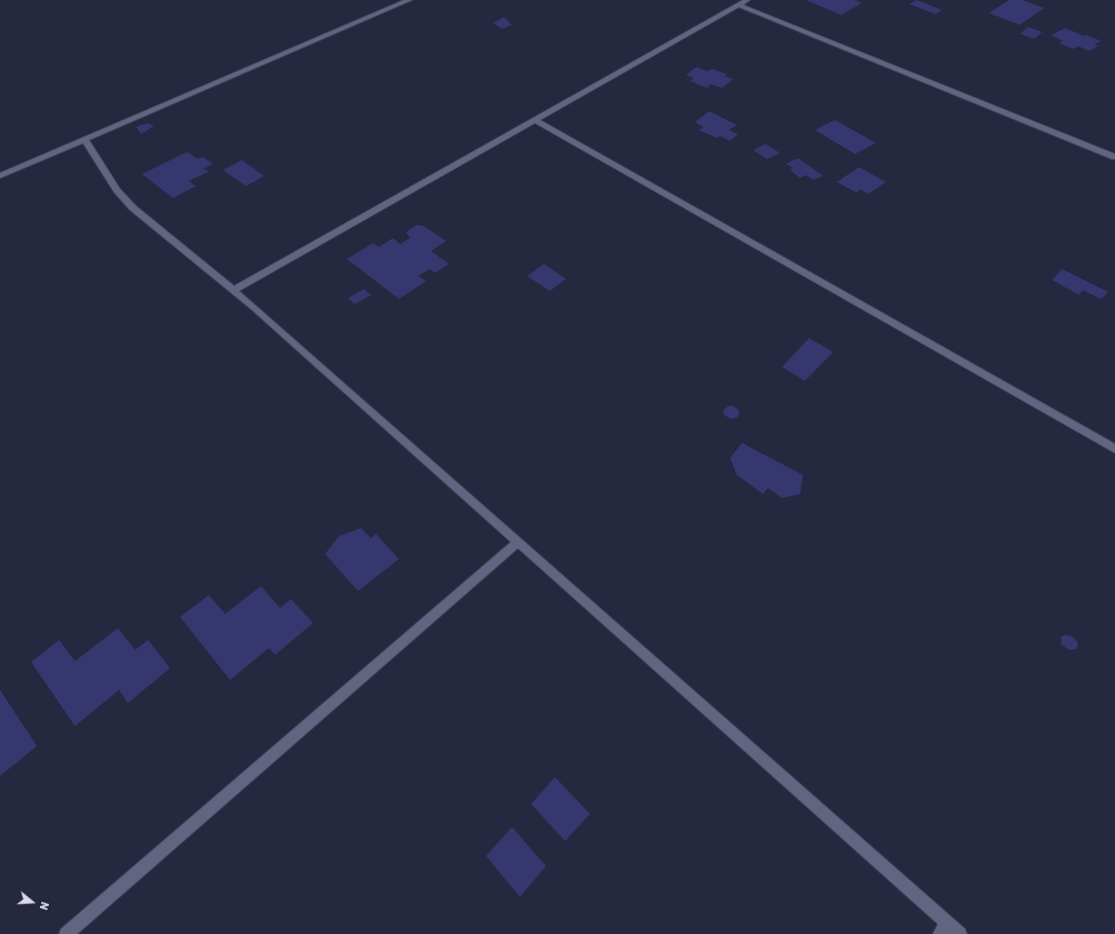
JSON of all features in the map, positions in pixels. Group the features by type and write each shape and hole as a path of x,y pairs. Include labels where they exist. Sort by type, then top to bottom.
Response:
{"street":[{"path":"0,176 409,0"},
{"path":"234,290 536,121 747,0"},
{"path":"739,5 1115,157"},
{"path":"536,121 1115,449"},
{"path":"85,140 118,190 133,208 234,290 518,542 943,928 960,934"},
{"path":"66,934 518,542"}],"building":[{"path":"806,0 855,0 862,3 841,15"},
{"path":"917,0 942,10 935,14 909,4"},
{"path":"1009,0 1022,0 1044,8 1020,25 989,13"},
{"path":"504,17 512,25 502,29 493,23"},
{"path":"1028,27 1042,32 1034,39 1020,34"},
{"path":"1065,28 1101,41 1094,44 1098,46 1089,51 1078,46 1073,49 1059,43 1063,41 1051,35"},
{"path":"696,67 707,71 712,69 727,74 725,76 733,79 722,88 711,84 707,88 690,81 694,78 686,75"},
{"path":"709,111 737,125 729,130 738,134 730,141 720,136 717,138 699,130 703,127 695,122"},
{"path":"835,120 876,143 855,154 815,130"},
{"path":"148,123 154,126 141,134 136,127"},
{"path":"766,144 780,153 767,159 753,150"},
{"path":"187,152 198,159 203,157 213,164 203,169 210,171 189,181 196,186 173,198 142,174"},
{"path":"798,158 823,176 813,180 806,175 800,178 790,170 793,168 786,164"},
{"path":"242,160 264,176 246,186 223,170"},
{"path":"859,167 886,182 868,194 860,189 857,193 837,182"},
{"path":"417,225 424,226 446,241 431,251 449,264 435,273 430,269 418,276 426,281 399,299 347,259 373,243 379,247 393,238 400,244 410,238 406,232"},
{"path":"544,264 566,279 550,291 527,276"},
{"path":"1062,269 1108,292 1101,299 1083,290 1079,295 1052,280"},
{"path":"364,289 371,295 355,304 348,298"},
{"path":"809,338 833,352 805,381 782,367"},
{"path":"728,406 733,406 738,409 738,417 731,419 724,415 723,411"},
{"path":"742,443 803,475 800,494 782,498 768,488 763,494 737,475 730,458"},
{"path":"361,528 371,538 376,534 399,559 358,591 325,554 339,536"},
{"path":"261,586 280,608 291,599 313,623 275,655 269,648 230,680 180,617 209,595 225,614"},
{"path":"118,628 135,650 148,640 170,668 128,703 119,690 75,726 31,662 59,640 75,661"},
{"path":"1065,635 1071,636 1076,640 1078,645 1076,649 1069,650 1061,644 1061,637"},
{"path":"0,690 37,746 0,776"},
{"path":"555,777 590,814 565,841 531,804"},
{"path":"512,827 546,866 520,897 486,856"}]}
